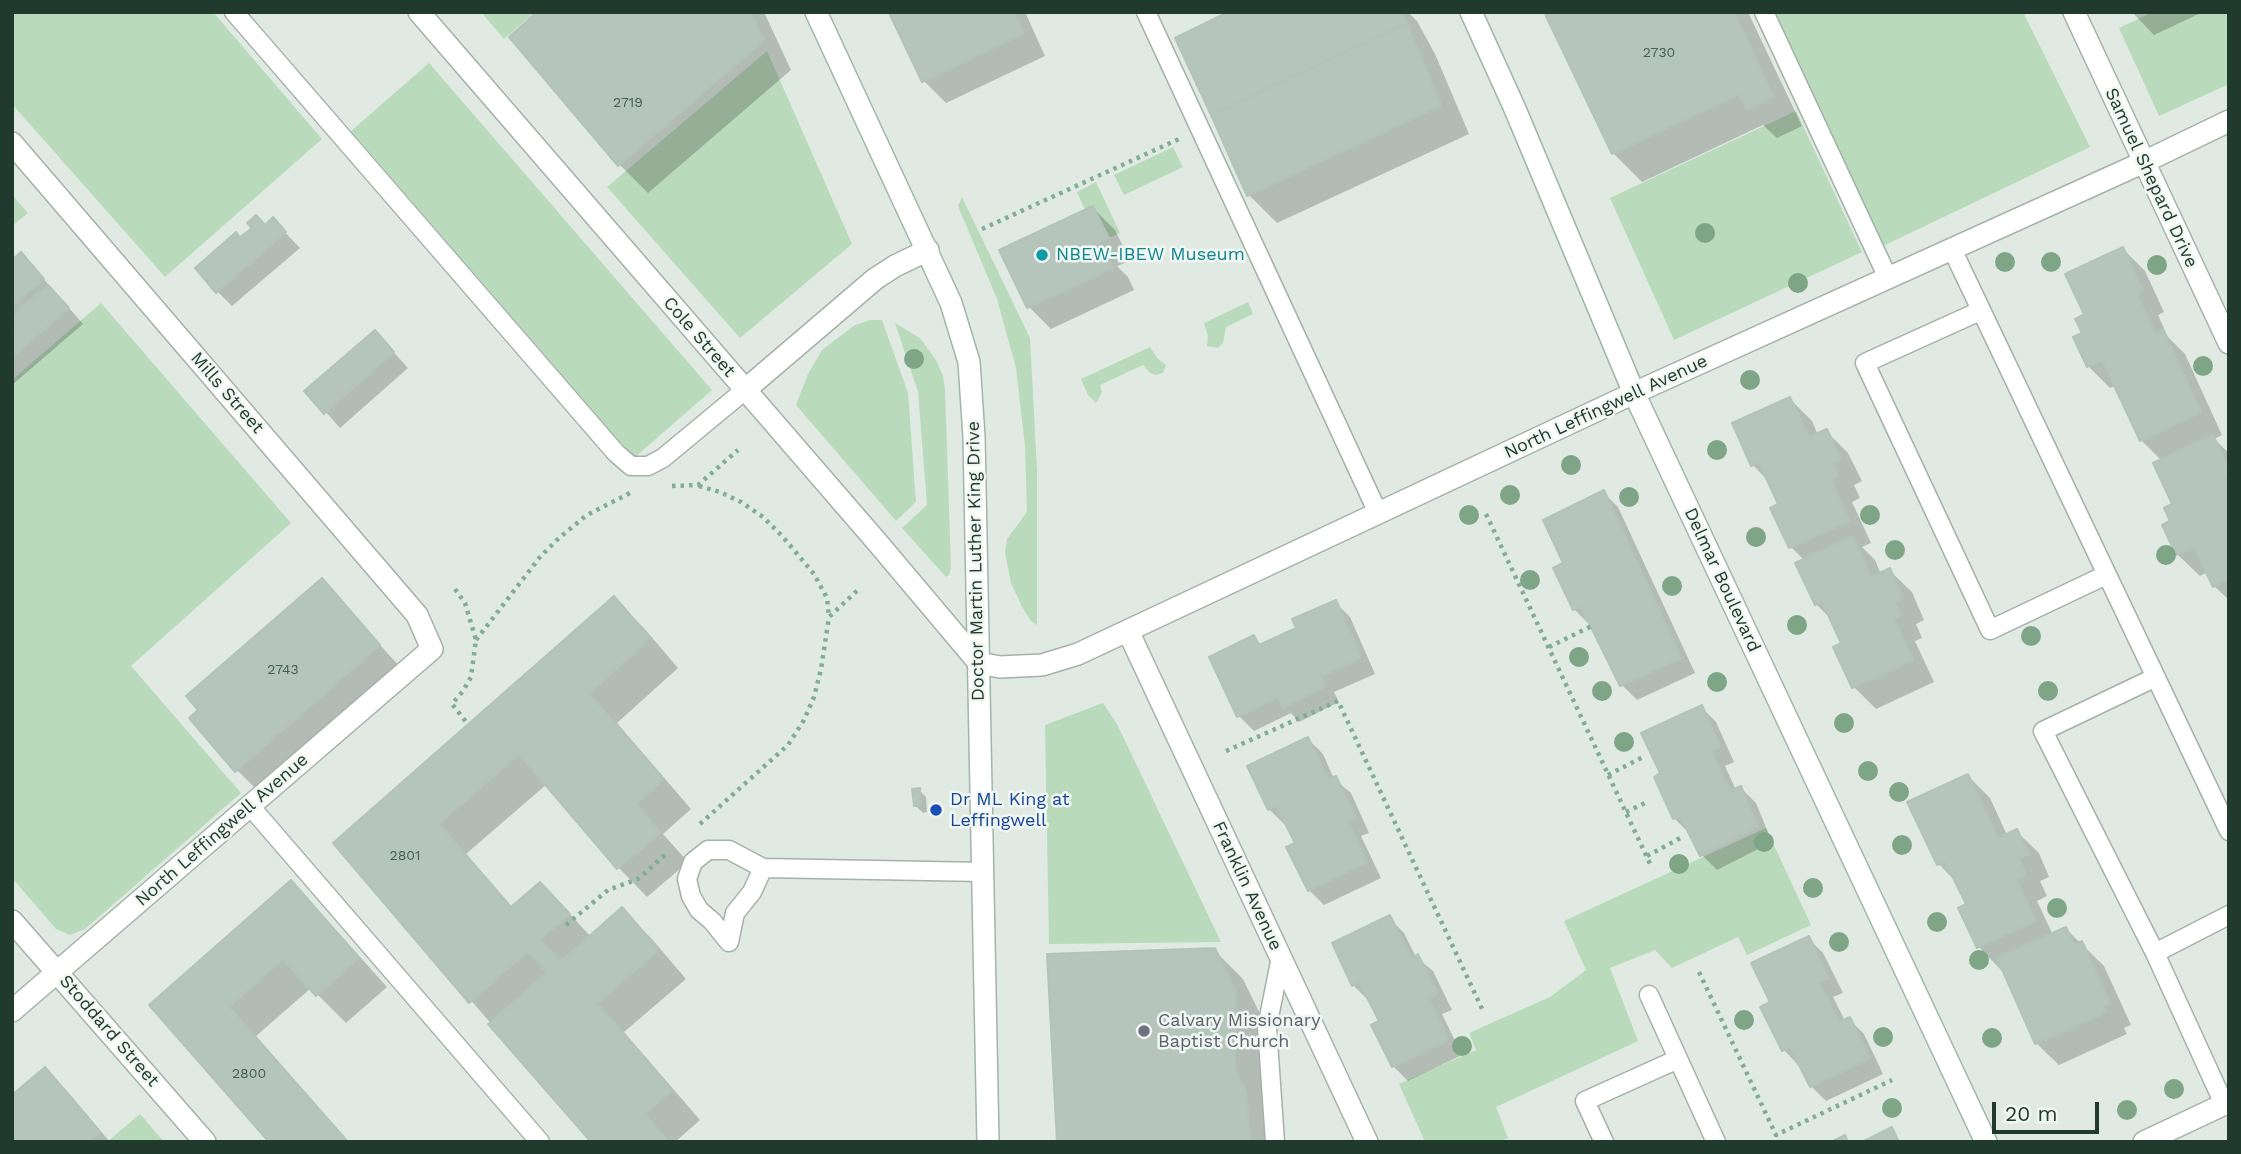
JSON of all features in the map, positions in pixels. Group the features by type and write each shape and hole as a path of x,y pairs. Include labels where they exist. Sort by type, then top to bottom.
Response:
{"street":[{"name":"Cole Street","path":"419,12 979,663"},
{"name":"Doctor Martin Luther King Drive","path":"816,12 928,250 951,303 969,362 974,437 988,1142"},
{"name":"Delmar Boulevard","path":"1471,12 1515,109 1634,393 1986,1142"},
{"name":"Samuel Shepard Drive","path":"2074,12 2229,343"},
{"name":"North Leffingwell Avenue","path":"979,663 1000,667 1042,665 1078,654 1634,393 1952,250 2229,121"},
{"name":"Mills Street","path":"12,143 416,615 432,649"},
{"path":"745,390 875,279 928,250"},
{"name":"Franklin Avenue","path":"1128,631 1367,1142"},
{"name":"North Leffingwell Avenue","path":"12,1011 432,649"},
{"name":"Stoddard Street","path":"12,921 205,1142"},
{"path":"2144,1142 2226,1103"}],"lane":[{"path":"234,12 616,453 631,466 648,466 663,458 745,390"},
{"path":"1146,12 1378,513"},
{"path":"1764,12 1888,278"},
{"path":"1952,250 2229,831"},
{"path":"1980,311 1865,363 1990,630 2106,575"},
{"path":"2154,678 2043,731 2155,953 2226,1103"},
{"path":"250,806 540,1142"},
{"path":"763,868 752,892 735,913 729,942 699,910 691,896 687,879 693,862 708,850 729,850 763,868 983,872"},
{"path":"2155,953 2229,915"},
{"path":"1275,1142 1267,1027 1280,957"},
{"path":"1649,995 1716,1142"},
{"path":"1604,1142 1585,1101 1678,1059"}],"path":[{"path":"982,229 1201,129"},
{"path":"698,485 738,450"},
{"path":"666,486 698,485 720,492 763,517 814,574 827,598 829,617 819,679 804,720 788,745 698,825"},
{"path":"476,640 540,557 559,538 587,515 616,498 641,488"},
{"path":"1486,514 1652,868"},
{"path":"829,617 860,588"},
{"path":"455,589 466,603 476,640 471,677 452,704 467,723"},
{"path":"1549,647 1592,626"},
{"path":"1226,751 1339,701 1484,1013"},
{"path":"1608,775 1646,756"},
{"path":"1626,812 1647,802"},
{"path":"1647,856 1684,836"},
{"path":"566,925 608,890 638,879 668,852"},
{"path":"1699,972 1776,1135 1892,1080"}],"green space":[{"path":"12,12 213,12 322,139 165,277 12,104"},
{"path":"481,12 535,12 504,39"},
{"path":"1773,12 2023,12 2090,147 1883,246"},
{"path":"2153,12 2229,12 2229,84 2159,116 2119,28"},
{"path":"767,51 852,244 740,338 607,187"},
{"path":"429,63 712,390 634,458 351,131"},
{"path":"1796,111 1862,252 1674,340 1610,198"},
{"path":"1173,147 1183,167 1124,195 1114,175"},
{"path":"1096,182 1120,233 1109,238 1093,206 1085,210 1077,192"},
{"path":"12,195 28,213 12,226"},
{"path":"962,197 1030,338 1037,470 1037,625 1022,607 1011,583 1005,552 1007,539 1027,512 1025,446 1016,368 997,299 958,206"},
{"path":"1248,302 1253,314 1226,327 1223,343 1218,348 1207,346 1208,336 1204,323"},
{"path":"101,303 291,523 131,666 241,793 85,929 70,935 56,929 12,878 12,380"},
{"path":"870,320 882,320 908,393 916,502 896,521 796,405 808,374 822,350 855,325"},
{"path":"895,323 920,338 936,360 943,376 951,568 946,577 902,528 927,505 918,392"},
{"path":"1150,347 1166,365 1163,373 1150,373 1143,365 1100,385 1102,392 1096,403 1088,395 1081,379"},
{"path":"1103,703 1118,726 1221,942 1049,944 1045,725"},
{"path":"1766,828 1811,925 1747,955 1738,937 1672,968 1655,950 1610,968 1638,1041 1496,1107 1508,1138 1499,1142 1425,1142 1399,1084 1476,1050 1469,1033 1550,997 1586,970 1564,921"},
{"path":"140,1114 164,1142 107,1142"}],"building":[{"path":"537,12 750,12 764,40 618,166 509,37"},
{"path":"1014,12 1024,33 922,82 889,13"},
{"path":"1228,12 1401,12 1407,23 1211,115 1175,38"},
{"path":"1544,12 1734,12 1774,97 1747,110 1739,94 1612,154"},
{"path":"1407,23 1441,105 1247,196 1211,115"},
{"name":"NBEW-IBEW Museum","path":"1093,206 1109,238 1081,251 1086,262 1106,253 1113,268 1027,308 999,250"},
{"path":"256,215 265,225 273,217 286,232 216,293 195,268 236,232 240,237 252,228 247,223"},
{"path":"2123,247 2143,290 2137,293 2155,334 2163,330 2201,412 2140,441 2102,360 2087,367 2073,337 2082,333 2075,319 2084,314 2065,274"},
{"path":"21,252 44,279 12,306 12,260"},
{"path":"48,285 69,308 12,357 12,330 15,327 12,324 12,316"},
{"path":"375,330 394,352 324,414 304,391"},
{"path":"1790,397 1809,437 1827,429 1841,459 1833,462 1838,476 1831,480 1850,521 1789,548 1770,508 1778,504 1759,463 1751,466 1732,423"},
{"path":"2213,435 2229,468 2229,477 2225,479 2229,487 2229,579 2213,587 2194,547 2176,555 2162,525 2170,521 2164,508 2172,504 2153,463"},
{"path":"1604,490 1681,658 1620,686 1581,607 1573,610 1553,568 1563,563 1543,520"},
{"path":"1853,536 1871,577 1890,568 1903,598 1895,602 1901,615 1894,619 1913,660 1852,688 1833,647 1841,643 1822,602 1815,605 1795,563"},
{"path":"322,578 380,645 235,772 189,718 198,710 186,696"},
{"path":"614,596 650,638 589,694 664,779 636,804 661,833 617,869 519,754 439,824 511,907 540,882 570,914 540,939 560,962 622,907 659,950 597,1003 672,1090 645,1114 668,1142 591,1142 488,1024 547,973 528,951 469,1003 333,843"},
{"path":"1336,600 1361,658 1320,677 1325,686 1283,708 1278,697 1237,717 1209,657 1254,635 1259,645 1296,628 1292,619"},
{"path":"1702,705 1720,747 1711,751 1730,791 1741,786 1758,827 1700,856 1680,816 1673,819 1654,777 1660,773 1641,733"},
{"path":"1308,737 1328,779 1336,776 1356,818 1348,821 1367,862 1308,891 1286,847 1295,843 1276,806 1268,810 1247,766"},
{"path":"1968,774 1998,838 2017,829 2029,854 2019,858 2026,874 2016,879 2036,921 1977,948 1958,908 1966,904 1945,862 1937,865 1907,802"},
{"path":"920,788 921,806 914,806 912,789"},
{"path":"291,880 359,958 316,996 283,959 229,1007 348,1142 269,1142 149,1005"},
{"path":"1390,915 1411,958 1418,954 1438,994 1429,999 1448,1040 1392,1067 1371,1025 1379,1021 1359,982 1352,986 1332,943"},
{"path":"2066,927 2074,945 2082,941 2110,1003 2103,1006 2106,1012 2035,1044 1997,958"},
{"path":"1809,936 1829,978 1819,982 1839,1022 1850,1017 1870,1058 1810,1087 1790,1047 1782,1051 1760,1007 1770,1002 1751,963"},
{"name":"Calvary Missionary Baptist Church","path":"1215,948 1236,992 1235,1070 1246,1091 1250,1142 1057,1142 1047,954"},
{"path":"45,1067 100,1132 89,1142 12,1142 12,1095"},
{"path":"1892,1127 1899,1142 1862,1142"},
{"path":"1845,1135 1848,1142 1831,1142"}],"place":[{"name":"NBEW-IBEW Museum","path":"1042,255"},
{"name":"Dr ML King at Leffingwell","path":"936,810"},
{"name":"Calvary Missionary Baptist Church","path":"1144,1031"}]}
